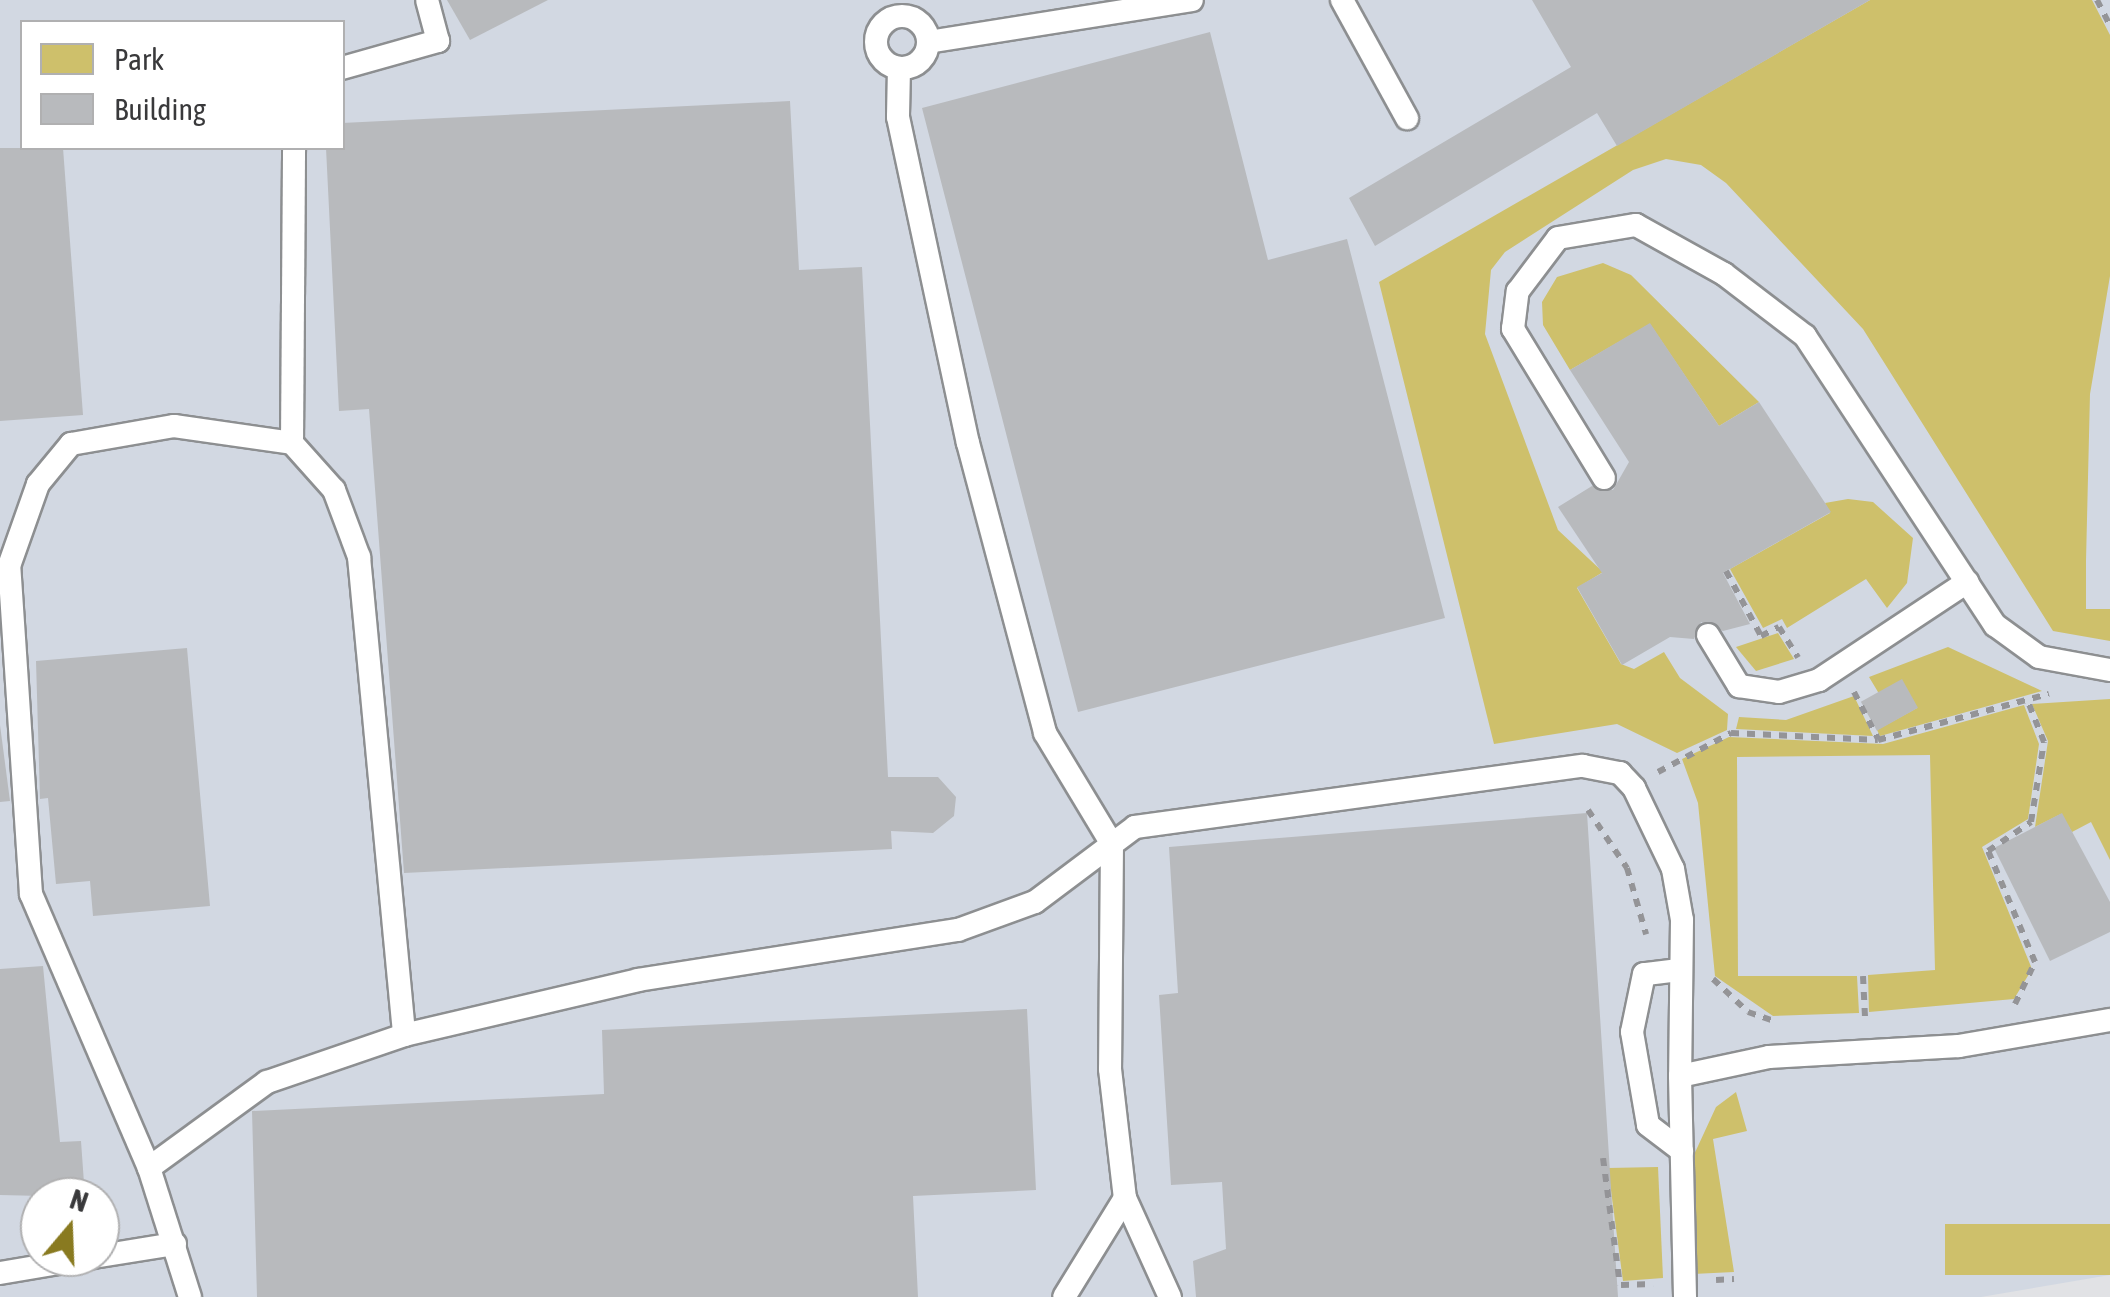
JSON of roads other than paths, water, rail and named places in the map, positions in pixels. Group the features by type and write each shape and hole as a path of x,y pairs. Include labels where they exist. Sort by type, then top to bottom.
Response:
{"lane":[{"path":"345,67 438,41 427,0"},
{"path":"928,42 1192,0"},
{"path":"1342,0 1407,118"},
{"path":"921,10 928,42 916,64 898,68 878,54 878,30 890,18 921,10"},
{"path":"898,68 898,117 968,443 1044,733 1112,844 1110,1069 1125,1198 1170,1297"},
{"path":"292,442 294,150"},
{"path":"1604,478 1512,329 1518,291 1558,238 1636,224 1724,274 1804,336 1994,626 2039,657 2110,670"},
{"path":"190,1297 149,1168 31,894 9,566 38,484 70,444 174,426 292,442 334,490 359,556 404,1036"},
{"path":"1708,635 1739,686 1779,692 1814,681 1841,666 1966,582"},
{"path":"149,1168 267,1082 404,1036 638,980 958,930 1034,902 1135,826 1191,814 1583,766 1620,773 1673,869 1679,970 1685,1297"},
{"path":"1679,970 1644,974 1632,1032 1648,1126 1682,1150"},
{"path":"1680,1076 1769,1058 1959,1046 2110,1020"},
{"path":"1064,1297 1125,1198"},
{"path":"120,1253 175,1244"}]}
